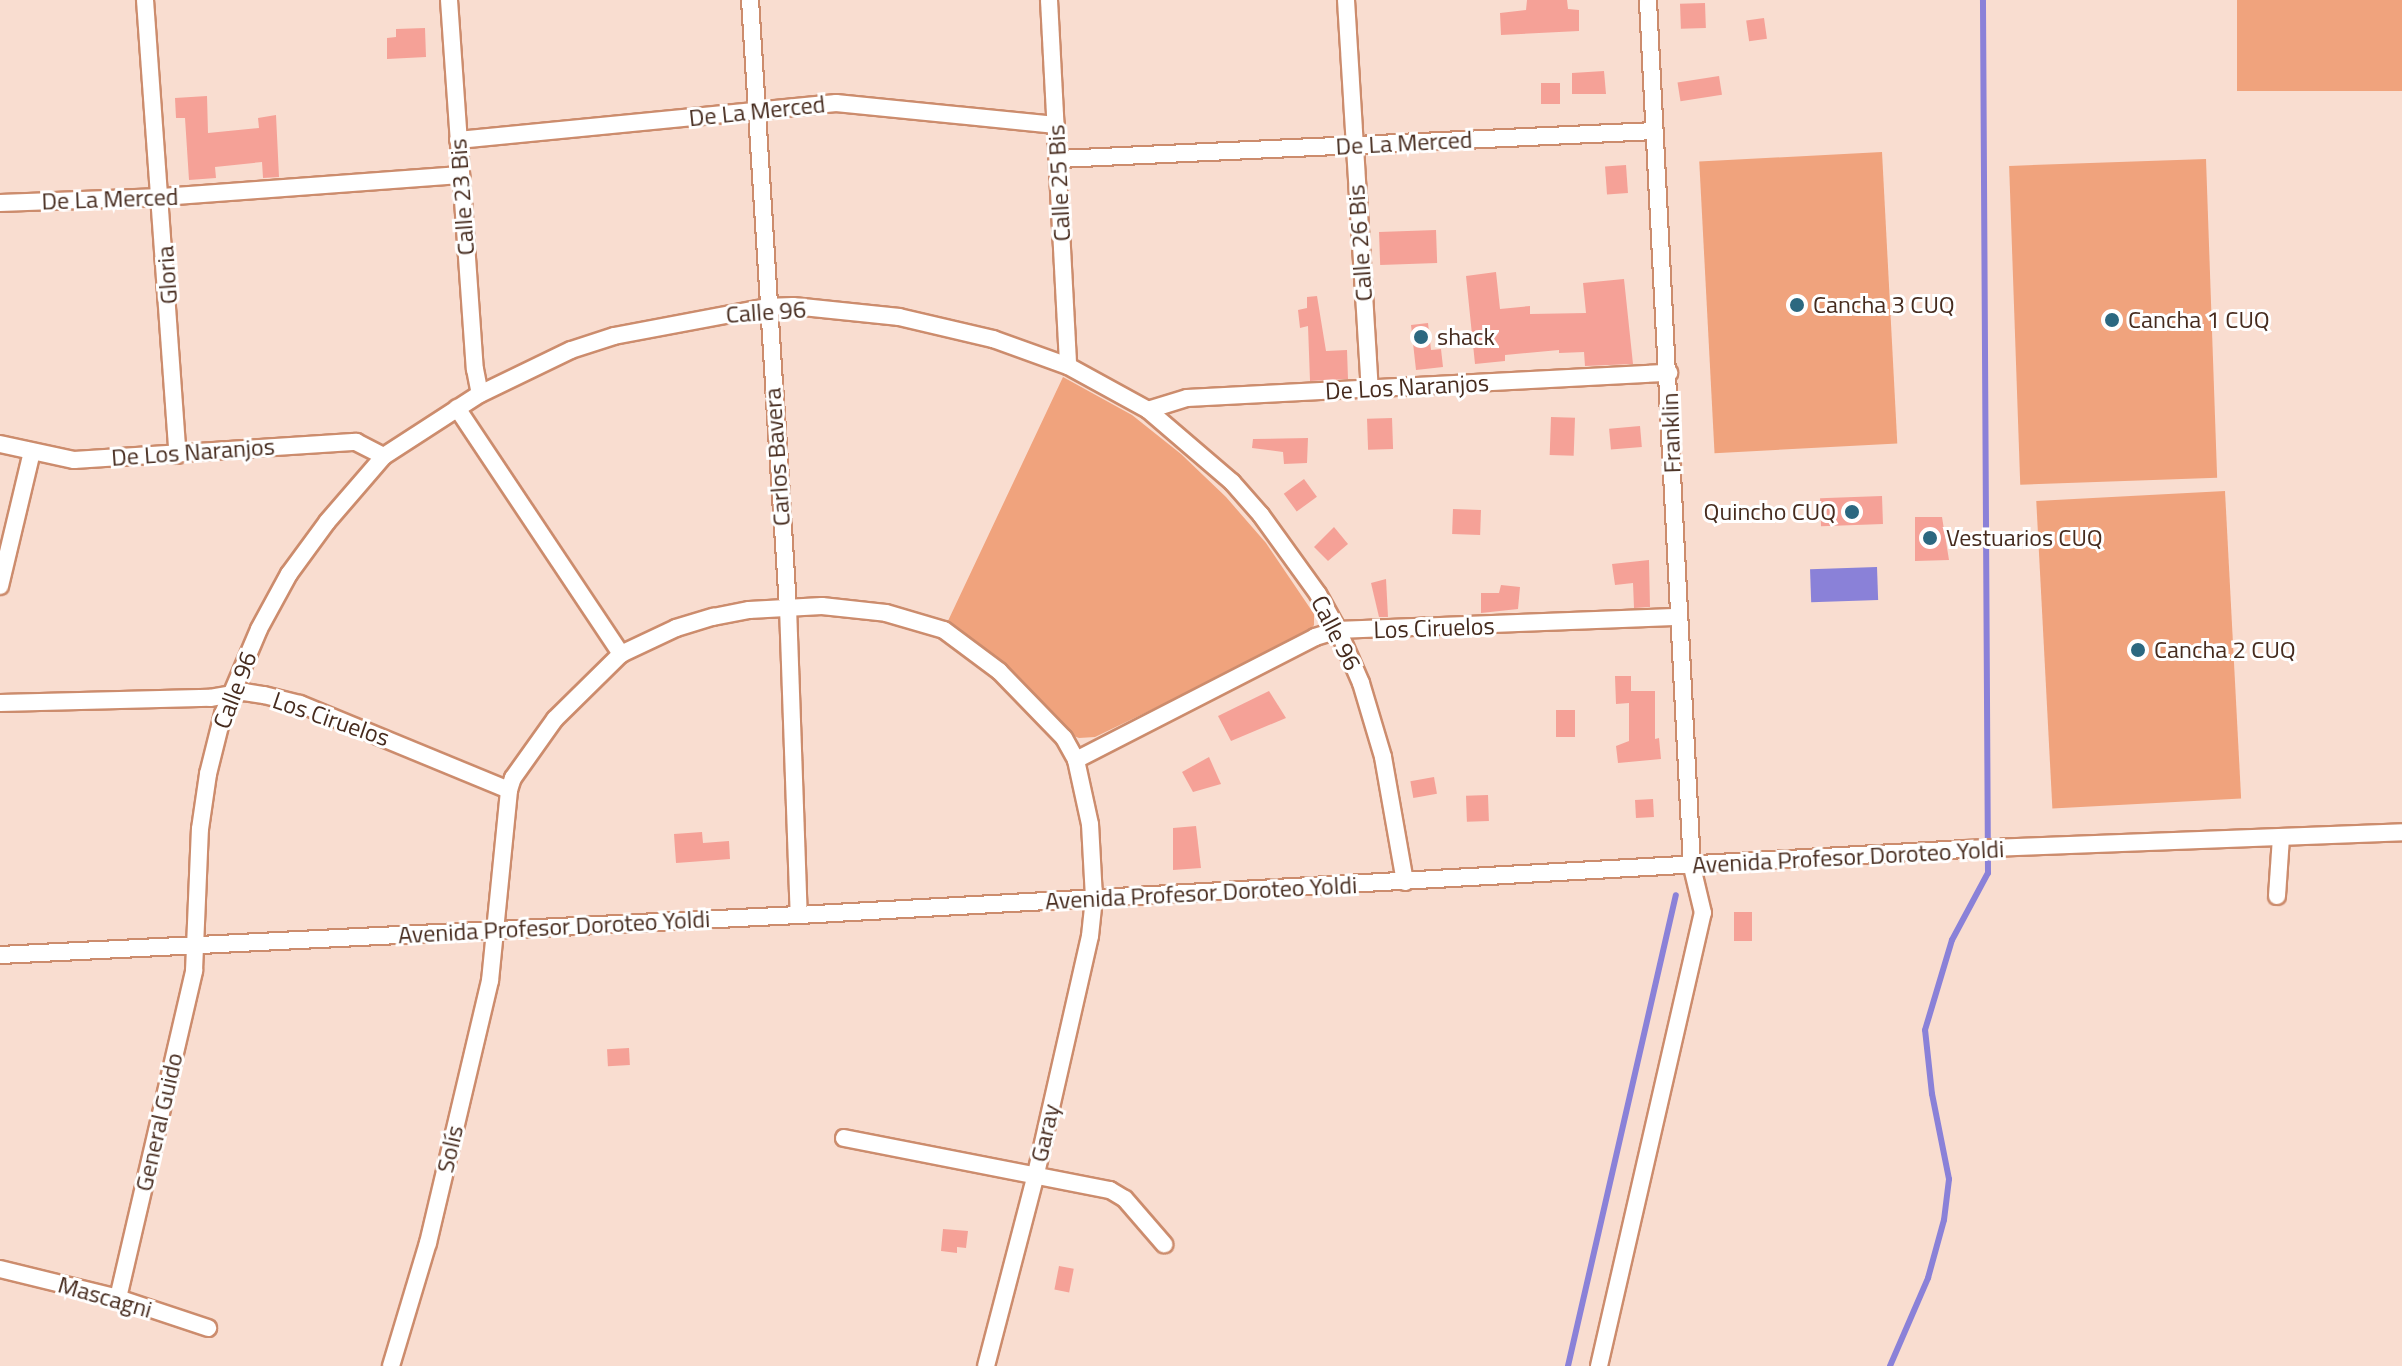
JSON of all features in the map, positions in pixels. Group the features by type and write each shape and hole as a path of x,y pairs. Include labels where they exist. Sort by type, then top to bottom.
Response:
{"street":[{"name":"Gloria","path":"145,0 162,197 178,455"},
{"name":"Calle 23 Bis","path":"449,0 475,369 480,394"},
{"name":"Carlos Bavera","path":"750,0 788,607 799,915"},
{"name":"Calle 25 Bis","path":"1049,0 1068,366"},
{"name":"Calle 26 Bis","path":"1346,0 1370,389"},
{"name":"Franklin","path":"1599,1366 1703,913 1692,867 1648,0"},
{"name":"De La Merced","path":"458,140 851,104 1056,125"},
{"name":"De La Merced","path":"1059,159 1654,131"},
{"name":"De La Merced","path":"0,203 162,197 460,175"},
{"name":"Calle 96","path":"197,945 204,802 211,760 230,695 289,574 327,522 384,456 480,394 571,350 614,336 767,307 793,306 899,317 993,339 1068,366 1148,410 1201,453 1261,515 1318,594 1338,630 1361,683 1383,757 1405,882"},
{"name":"De Los Naranjos","path":"1148,410 1187,398 1669,373"},
{"path":"457,408 621,654"},
{"name":"De Los Naranjos","path":"0,444 74,460 178,455 331,441 356,442 384,456"},
{"path":"0,586 32,452"},
{"path":"509,790 513,778 555,719 621,654 676,628 713,617 788,607 850,608 886,613 944,630 999,671 1033,704 1064,738 1076,760"},
{"name":"Los Ciruelos","path":"1076,760 1315,637 1338,630 1679,617"},
{"name":"Los Ciruelos","path":"0,703 244,692 300,704 509,790"},
{"name":"Garay","path":"986,1366 1035,1178 1090,936 1094,898 1090,824 1076,760"},
{"name":"Solís","path":"391,1366 428,1243 487,996 509,790"},
{"name":"Avenida Profesor Doroteo Yoldi","path":"0,955 1692,867 1966,849 2402,832"},
{"path":"2277,896 2281,838"},
{"name":"General Guido","path":"118,1298 194,971 197,945"},
{"path":"844,1138 1035,1178 1110,1190 1125,1199 1164,1244"},
{"name":"Mascagni","path":"0,1269 118,1298 208,1328"}],"shaded area":[{"path":"2237,0 2402,0 2402,91 2237,91"},
{"name":"Cancha 3 CUQ","path":"1882,152 1897,444 1715,453 1699,162"},
{"name":"Cancha 1 CUQ","path":"2206,159 2217,478 2020,485 2009,166"},
{"path":"1063,377 1132,415 1181,454 1226,497 1266,543 1314,614 1314,625 1307,635 1095,737 1071,735 1024,682 947,623"},
{"name":"Cancha 2 CUQ","path":"2225,491 2241,799 2052,808 2036,501"},
{"path":"1877,567 1878,600 1811,602 1810,569"}],"building":[{"path":"1527,0 1567,0 1568,9 1579,10 1579,31 1501,35 1500,13 1526,10"},
{"path":"1705,3 1706,28 1681,29 1680,4"},
{"path":"1764,18 1767,39 1749,41 1746,21"},
{"path":"425,28 426,57 387,59 387,38 396,37 396,29"},
{"path":"1604,71 1606,94 1572,94 1572,73"},
{"path":"1719,76 1722,95 1680,101 1678,83"},
{"path":"1541,83 1560,83 1560,104 1541,104"},
{"path":"207,96 208,133 259,128 258,118 276,115 279,177 263,178 262,162 215,167 216,178 189,180 185,118 176,118 175,98"},
{"path":"1626,165 1628,193 1607,194 1605,166"},
{"path":"1436,230 1437,263 1380,265 1379,232"},
{"path":"1496,272 1500,309 1530,306 1530,314 1586,313 1583,283 1624,279 1633,364 1585,366 1584,352 1559,353 1559,350 1505,355 1505,361 1475,364 1466,276"},
{"path":"1317,296 1326,351 1347,350 1348,379 1310,381 1308,326 1300,328 1298,310 1307,308 1307,297"},
{"name":"shack","path":"1428,323 1431,350 1441,349 1443,367 1416,370 1411,325"},
{"path":"1551,417 1575,418 1574,456 1550,455"},
{"path":"1392,418 1393,449 1368,450 1367,419"},
{"path":"1640,426 1642,447 1611,450 1609,429"},
{"path":"1308,438 1307,463 1284,464 1283,452 1252,448 1253,439"},
{"path":"1304,479 1317,497 1297,511 1284,494"},
{"name":"Quincho CUQ","path":"1882,496 1883,524 1821,526 1820,498"},
{"path":"1453,509 1481,510 1480,535 1452,534"},
{"name":"Vestuarios CUQ","path":"1915,517 1942,517 1949,560 1915,561"},
{"path":"1334,527 1348,544 1328,561 1314,547"},
{"path":"1649,560 1650,607 1634,608 1633,583 1615,585 1612,564"},
{"path":"1386,579 1388,617 1379,617 1371,583"},
{"path":"1501,585 1520,587 1518,609 1481,613 1481,593 1499,593"},
{"path":"1615,676 1631,676 1631,691 1655,691 1655,739 1659,738 1661,759 1618,763 1616,746 1629,741 1629,703 1616,704"},
{"path":"1269,691 1286,718 1231,741 1218,716"},
{"path":"1556,710 1575,710 1575,737 1556,737"},
{"path":"1209,757 1221,784 1193,792 1182,772"},
{"path":"1434,777 1437,794 1413,798 1410,781"},
{"path":"1488,795 1489,821 1467,822 1466,796"},
{"path":"1653,799 1654,817 1636,818 1635,800"},
{"path":"1196,826 1201,868 1173,870 1173,828"},
{"path":"702,832 703,843 729,841 730,859 676,863 674,834"},
{"path":"1734,912 1752,912 1752,941 1734,941"},
{"path":"629,1048 630,1065 608,1066 607,1049"},
{"path":"943,1229 968,1231 966,1248 957,1247 957,1253 941,1251"},
{"path":"1059,1266 1074,1269 1069,1292 1054,1290"}],"waterway":[{"path":"1890,1366 1928,1278 1944,1220 1949,1179 1932,1094 1925,1030 1952,940 1988,873 1983,0"},
{"path":"1568,1366 1676,895"}],"place":[{"name":"Cancha 3 CUQ","path":"1797,305"},
{"name":"Cancha 1 CUQ","path":"2112,320"},
{"name":"shack","path":"1421,337"},
{"name":"Quincho CUQ","path":"1852,512"},
{"name":"Vestuarios CUQ","path":"1930,538"},
{"name":"Cancha 2 CUQ","path":"2138,650"}]}
